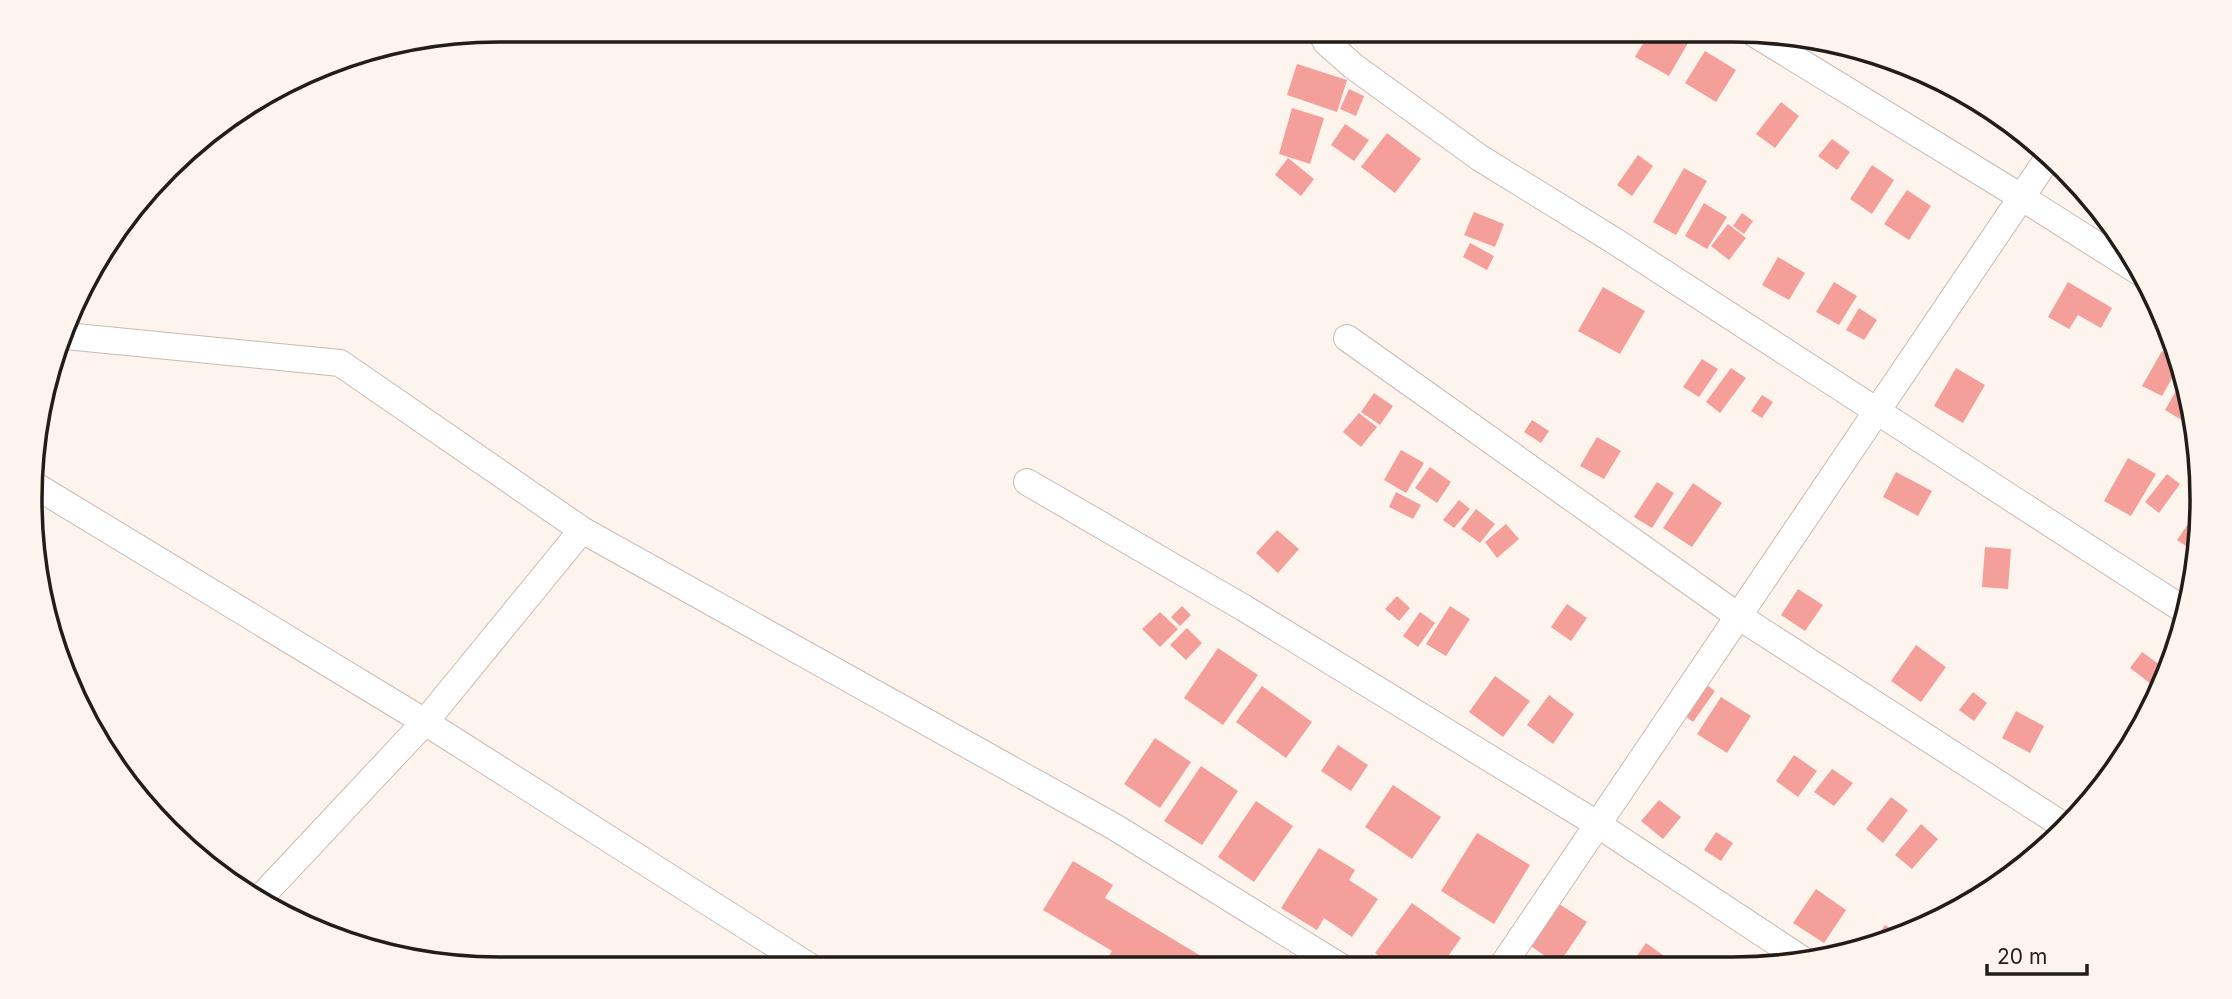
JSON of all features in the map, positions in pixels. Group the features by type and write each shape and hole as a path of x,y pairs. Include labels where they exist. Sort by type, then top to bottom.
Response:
{"street":[{"path":"1325,42 1353,66 1480,158 2177,606"},
{"path":"1771,44 2123,262"},
{"path":"1508,957 2043,165"},
{"path":"72,336 340,363 582,530 1113,827 1325,957"},
{"path":"1347,338 1738,616 2057,822"},
{"path":"1027,482 1244,608 1597,824 1792,953"},
{"path":"42,490 425,722 795,957"},
{"path":"265,892 425,722 582,530"}],"building":[{"path":"1644,42 1688,43 1669,76 1635,57"},
{"path":"1705,51 1736,70 1716,102 1685,83"},
{"path":"1297,64 1347,80 1337,112 1287,95"},
{"path":"1349,89 1364,96 1356,116 1340,109"},
{"path":"1781,102 1799,116 1775,148 1756,134"},
{"path":"1292,108 1324,118 1310,164 1279,154"},
{"path":"1345,124 1369,140 1354,161 1331,145"},
{"path":"1387,133 1421,159 1395,193 1361,167"},
{"path":"1832,139 1850,152 1837,170 1818,156"},
{"path":"1638,155 1653,166 1632,196 1617,185"},
{"path":"1288,158 1314,179 1301,196 1275,175"},
{"path":"1872,165 1894,180 1872,214 1850,199"},
{"path":"1684,168 1707,181 1676,235 1653,222"},
{"path":"1907,190 1931,206 1909,240 1884,224"},
{"path":"1704,203 1727,217 1707,249 1685,236"},
{"path":"1474,212 1504,224 1495,247 1464,235"},
{"path":"1742,213 1753,221 1744,234 1733,226"},
{"path":"1728,224 1746,238 1729,260 1711,246"},
{"path":"1470,243 1494,256 1487,270 1463,257"},
{"path":"1778,257 1805,273 1789,300 1762,285"},
{"path":"1834,282 1857,296 1839,325 1816,312"},
{"path":"2068,282 2112,308 2101,328 2078,315 2069,329 2048,317"},
{"path":"1603,287 1645,311 1620,354 1578,331"},
{"path":"1859,308 1877,320 1864,340 1846,330"},
{"path":"2162,351 2166,353 2173,377 2162,396 2142,386"},
{"path":"1702,359 1718,369 1699,397 1683,387"},
{"path":"1731,368 1746,378 1720,413 1706,402"},
{"path":"1956,368 1985,385 1963,423 1934,406"},
{"path":"2176,390 2183,421 2165,410"},
{"path":"1374,393 1393,406 1380,425 1361,412"},
{"path":"1762,395 1773,402 1762,418 1751,411"},
{"path":"1359,413 1377,427 1361,447 1343,432"},
{"path":"1532,420 1549,431 1541,443 1524,432"},
{"path":"1597,437 1621,451 1604,479 1580,466"},
{"path":"1401,450 1424,463 1406,493 1384,480"},
{"path":"2128,458 2156,474 2131,516 2104,501"},
{"path":"1430,467 1451,482 1437,503 1415,488"},
{"path":"1896,472 1932,491 1918,516 1883,497"},
{"path":"2167,474 2180,484 2159,513 2145,502"},
{"path":"1657,482 1674,493 1652,528 1634,517"},
{"path":"1693,483 1722,503 1692,547 1663,528"},
{"path":"1396,492 1421,505 1413,519 1389,507"},
{"path":"1459,500 1470,509 1454,528 1443,520"},
{"path":"1476,509 1495,524 1480,543 1461,529"},
{"path":"2189,522 2187,547 2177,540"},
{"path":"1506,524 1519,539 1497,558 1485,542"},
{"path":"1277,530 1299,549 1278,573 1256,553"},
{"path":"1985,547 2011,549 2008,589 1982,587"},
{"path":"1798,589 1823,605 1805,631 1781,615"},
{"path":"1397,596 1410,608 1399,621 1385,609"},
{"path":"1567,604 1587,618 1571,641 1551,627"},
{"path":"1182,606 1191,615 1180,626 1171,617"},
{"path":"1450,606 1470,619 1446,656 1426,644"},
{"path":"1160,612 1178,629 1160,647 1142,629"},
{"path":"1420,612 1435,623 1418,647 1403,636"},
{"path":"1187,628 1202,643 1186,660 1170,645"},
{"path":"1916,645 1946,667 1921,702 1891,681"},
{"path":"1218,648 1258,675 1223,725 1184,698"},
{"path":"2142,652 2159,664 2151,684 2130,668"},
{"path":"1495,676 1530,701 1503,737 1469,712"},
{"path":"1699,679 1715,691 1693,722 1676,709"},
{"path":"1262,686 1312,722 1286,758 1236,722"},
{"path":"1973,692 1987,703 1974,721 1959,710"},
{"path":"1549,695 1574,714 1553,744 1527,725"},
{"path":"1721,697 1751,716 1727,753 1697,734"},
{"path":"2016,711 2044,726 2030,753 2002,738"},
{"path":"1155,738 1191,762 1160,808 1124,784"},
{"path":"1338,745 1368,765 1351,791 1321,771"},
{"path":"1794,755 1817,771 1798,797 1776,781"},
{"path":"1201,766 1238,791 1202,845 1164,821"},
{"path":"1832,769 1853,783 1834,806 1814,792"},
{"path":"1393,785 1441,817 1412,859 1365,827"},
{"path":"1891,797 1908,810 1883,843 1866,829"},
{"path":"1659,800 1681,817 1663,839 1641,821"},
{"path":"1256,801 1293,826 1254,882 1218,857"},
{"path":"1921,824 1938,839 1912,869 1895,855"},
{"path":"1716,832 1733,843 1721,861 1704,850"},
{"path":"1477,833 1530,865 1494,924 1441,891"},
{"path":"1319,848 1355,870 1349,880 1378,899 1352,937 1324,918 1317,930 1281,908"},
{"path":"1073,861 1113,885 1105,898 1202,957 1108,957 1112,951 1043,910"},
{"path":"1816,889 1846,910 1824,943 1793,923"},
{"path":"1553,900 1587,922 1563,957 1547,957 1525,942"},
{"path":"1412,903 1461,938 1447,957 1381,957 1375,953"},
{"path":"1885,925 1891,929 1880,933"},
{"path":"1646,943 1666,957 1636,957"}]}
